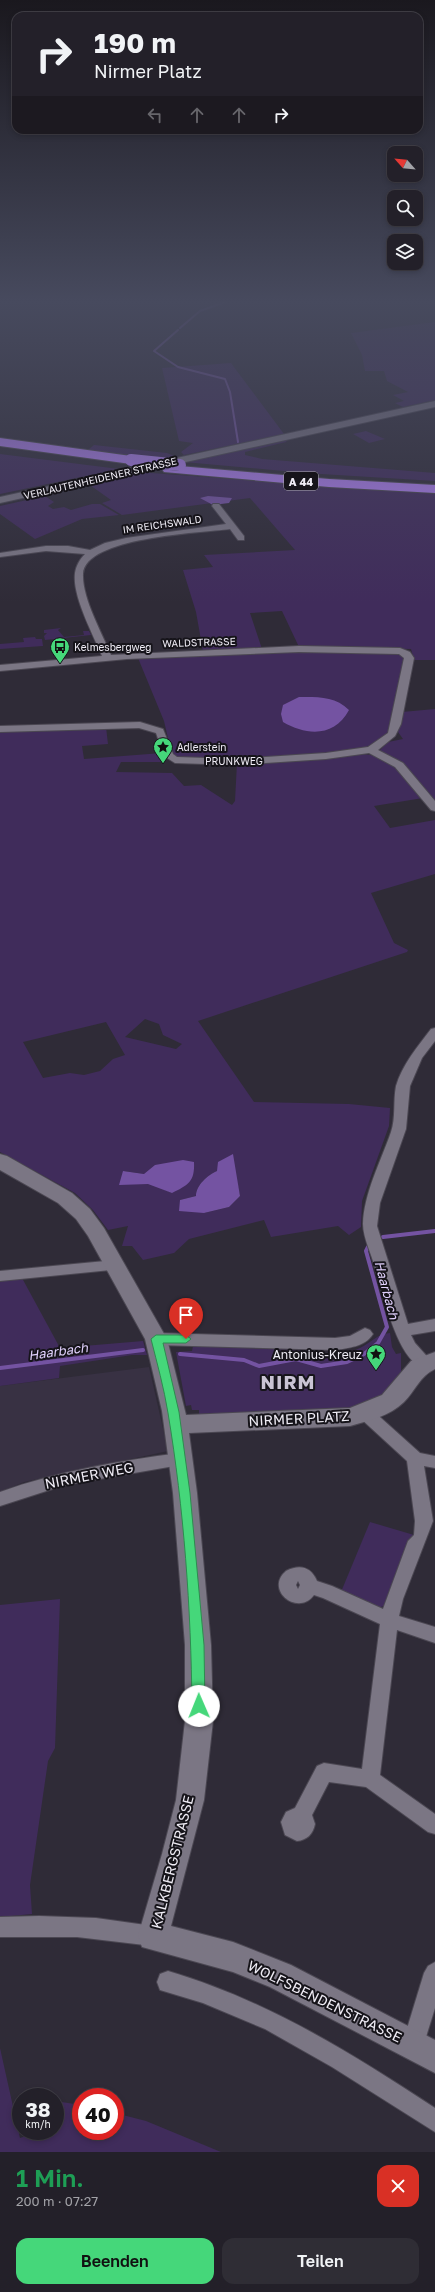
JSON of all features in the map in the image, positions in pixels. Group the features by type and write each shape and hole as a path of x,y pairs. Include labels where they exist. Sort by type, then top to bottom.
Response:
{"highway":[{"name":"A 44","path":"0,442 125,461"},
{"name":"A 44","path":"0,449 329,483 435,489"},
{"name":"A 44","path":"174,467 435,485"}],"street":[{"name":"VERLAUTENHEIDENER STRASSE","path":"0,500 435,404"},
{"path":"216,506 241,538"},
{"name":"IM REICHSWALD","path":"108,658 86,604 78,574 84,561 91,553 109,544 126,540 232,526"},
{"path":"0,555 48,547 63,547 91,553"},
{"name":"WALDSTRASSE","path":"0,668 108,658 299,649 400,651"},
{"name":"PRUNKWEG","path":"0,729 140,725 160,731 169,756 175,760 238,762 326,756 370,750 392,734 396,724 409,658 407,654 400,651"},
{"path":"370,750 399,765 435,808"},
{"path":"430,1361 409,1346 402,1330 370,1226 374,1203 399,1129 403,1086 416,1058 435,1032"},
{"name":"KALKBERGSTRASSE","path":"0,1161 65,1198 83,1214 97,1233 116,1265 156,1339 167,1377 180,1459 198,1645 199,1721 190,1800 177,1854 153,1936"},
{"path":"0,1276 116,1265"},
{"path":"402,1330 435,1325"},
{"path":"156,1339 335,1344 354,1341 364,1334"},
{"name":"NIRMER PLATZ","path":"175,1424 350,1417 365,1413 391,1400 400,1391 416,1368 430,1361"},
{"path":"365,1413 415,1458 435,1462"},
{"path":"370,1779 381,1701 389,1620 394,1599 424,1521 415,1458"},
{"name":"NIRMER WEG","path":"0,1499 27,1488 141,1465 180,1459"},
{"path":"310,1587 326,1591 389,1620 435,1635"},
{"path":"301,1817 324,1772 370,1779 435,1825"},
{"name":"WOLFSBENDENSTRASSE","path":"0,1927 35,1925 86,1927 153,1936 233,1957 280,1976 424,2051"},
{"path":"424,2051 435,1973"},
{"path":"168,1982 219,1998 263,2018 326,2051 435,2120"}],"shaded area":[{"path":"170,401 260,401 284,434 184,455 181,452 193,443 179,441"},
{"path":"402,401 428,401 403,407 395,403"},
{"path":"366,431 385,439 369,443 353,434"},
{"path":"288,439 286,442 245,452 245,455 262,459 435,473 435,481 305,473 184,462"},
{"path":"94,445 167,453 174,456 162,460 88,450"},
{"path":"0,454 119,469 0,494"},
{"path":"138,472 435,494 435,660 414,660 411,649 299,647 282,611 250,613 262,649 203,651 196,612 183,570 213,567 204,555 295,550 250,498 122,515 102,503 111,500 87,483"},
{"path":"45,496 54,502 48,506 53,509 64,507 71,510 92,504 100,504 119,515 82,519 35,539 0,514 0,506"},
{"path":"208,496 232,498 229,503 213,505 200,498"},
{"path":"61,628 58,630 64,637 84,635 83,631 89,631 91,635 45,640 44,636 47,633 44,633 44,630"},
{"path":"35,637 36,639 42,639 43,646 0,649 0,644 24,642 23,638"},
{"path":"299,650 400,653 406,658 388,734 367,747 325,754 236,760 178,758 172,755 164,721 138,658"},
{"path":"299,697 326,698 344,705 349,710 343,719 328,729 320,731 301,730 283,722 281,714 283,705"},
{"path":"435,709 435,803 380,750 388,742 403,739 398,732 402,712"},
{"path":"106,727 108,744 82,746 84,759 162,753 164,762 121,762 116,772 172,773 184,786 201,785 232,805 235,801 237,763 360,754 380,758 396,768 423,798 374,806 390,828 435,820 435,874 371,893 394,943 408,950 407,952 198,1021 254,1102 349,1104 390,1108 389,1126 362,1201 361,1227 349,1235 338,1226 271,1237 264,1220 189,1239 174,1253 143,1260 132,1246 122,1246 128,1226 108,1230 93,1210 75,1193 0,1152 0,730","holes":["145,1019 159,1024 163,1035 182,1044 176,1049 125,1037","106,1022 125,1055 113,1059 100,1071 84,1075 70,1073 43,1078 23,1042","123,1171 144,1174 172,1193","217,1171 236,1177 240,1196 229,1207 204,1213 180,1200 196,1196 200,1184"]},
{"path":"233,1154 240,1196 229,1207 204,1213 179,1211 180,1200 196,1196 200,1184 217,1171 218,1162"},
{"path":"183,1160 194,1162 192,1178 182,1188 172,1193 148,1184 119,1185 123,1171 144,1174 155,1165"},
{"path":"22,1278 60,1348 143,1341 147,1355 132,1355 60,1366 59,1378 0,1386 0,1281"},
{"path":"390,1333 392,1347 396,1354 401,1353 401,1373 384,1394 347,1410 199,1415 199,1410 192,1410 191,1405 186,1406 176,1352 192,1351 193,1346 320,1351 320,1354 341,1353 355,1350 378,1337"},
{"path":"149,1367 168,1451 24,1482 0,1492 0,1386"},
{"path":"370,1522 414,1535 387,1605 378,1608 341,1592"},
{"path":"60,1599 55,1748 48,1761 30,1885 32,1914 0,1917 0,1605"},
{"path":"0,2048 12,2102 12,2140 64,2140 64,2102 72,2104 72,2140 124,2140 124,2115 146,2121 221,2152 0,2152"}],"waterway":[{"path":"232,401 238,442"},
{"name":"Haarbach","path":"383,1237 435,1231"},
{"name":"Haarbach","path":"180,1354 244,1360 259,1366 296,1359 321,1366 347,1362 364,1354 378,1343 387,1327 366,1251 368,1247"},
{"name":"Haarbach","path":"0,1368 143,1350"}],"place":[{"name":"Kelmesbergweg","path":"60,664"},
{"name":"Adlerstein","path":"163,764"},
{"name":"Antonius-Kreuz","path":"376,1371"}],"district":[{"name":"NIRM","path":"288,1381"}],"route":[{"path":"186,1339 156,1339 167,1377 174,1412 185,1493 198,1645 199,1706"}]}
